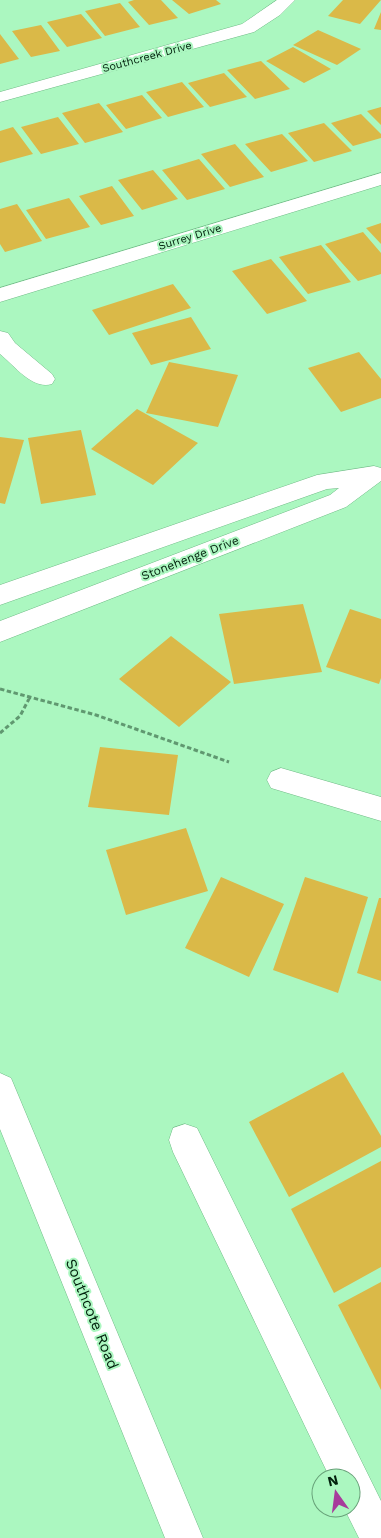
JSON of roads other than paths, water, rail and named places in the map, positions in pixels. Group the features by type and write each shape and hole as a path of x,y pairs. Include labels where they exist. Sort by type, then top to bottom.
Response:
{"street":[{"name":"Southcreek Drive","path":"0,97 248,28 274,12 287,0"},
{"name":"Surrey Drive","path":"0,295 381,179"},
{"path":"0,338 7,348 44,379"},
{"name":"Stonehenge Drive","path":"0,595 325,481 377,473"},
{"name":"Stonehenge Drive","path":"0,632 338,501 377,473"},
{"path":"281,780 381,809"},
{"name":"Southcote Road","path":"0,1089 184,1538"},
{"path":"185,1140 345,1468"},
{"path":"361,1510 370,1535"}]}
